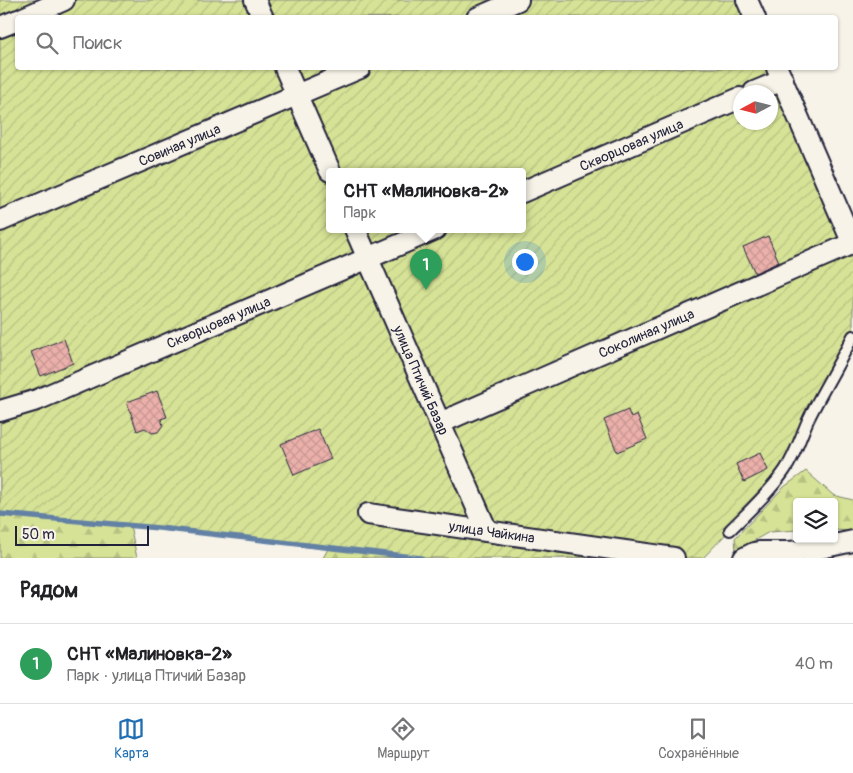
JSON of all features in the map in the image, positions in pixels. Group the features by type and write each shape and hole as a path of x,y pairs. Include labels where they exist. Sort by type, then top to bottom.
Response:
{"street":[{"path":"30,15 64,0"},
{"path":"255,0 262,15"},
{"path":"484,15 518,0"},
{"path":"747,0 754,15"},
{"path":"0,27 15,21"},
{"path":"286,70 329,168"},
{"name":"Совиная улица","path":"0,221 355,70"},
{"path":"764,85 780,74 853,244"},
{"name":"Скворцовая улица","path":"526,190 733,101"},
{"name":"улица Птичий Базар","path":"357,233 487,531"},
{"name":"Скворцовая улица","path":"0,411 37,400 427,233"},
{"name":"Соколиная улица","path":"440,423 853,244"},
{"name":"улица Чайкина","path":"368,514 674,558"},
{"path":"744,558 759,552 811,550 853,541"}],"lane":[{"path":"730,530 784,473 809,418 853,336"}],"green space":[{"path":"0,0 747,0 754,15 15,15 15,70 778,70 853,244 853,336 771,487 703,558 421,558 159,528 0,514"},
{"path":"806,471 833,495 853,500 853,531 838,530 838,498 793,498 793,530 769,532 736,551 735,538 784,487"},
{"path":"0,472 120,478 137,558 0,558"},
{"path":"333,540 580,558 323,558"}],"building":[{"path":"768,236 779,262 755,273 743,247"},
{"path":"64,339 73,363 41,376 31,352"},
{"path":"157,391 167,417 161,419 163,425 158,432 152,433 145,428 137,431 127,402"},
{"path":"628,410 631,418 637,415 647,439 617,452 604,420"},
{"path":"318,429 331,459 294,475 281,444"},
{"path":"760,453 768,470 744,482 736,464"}],"waterway":[{"path":"0,514 159,528 421,558"}],"place":[{"name":"СНТ «Малиновка-2»","path":"426,290"}]}
